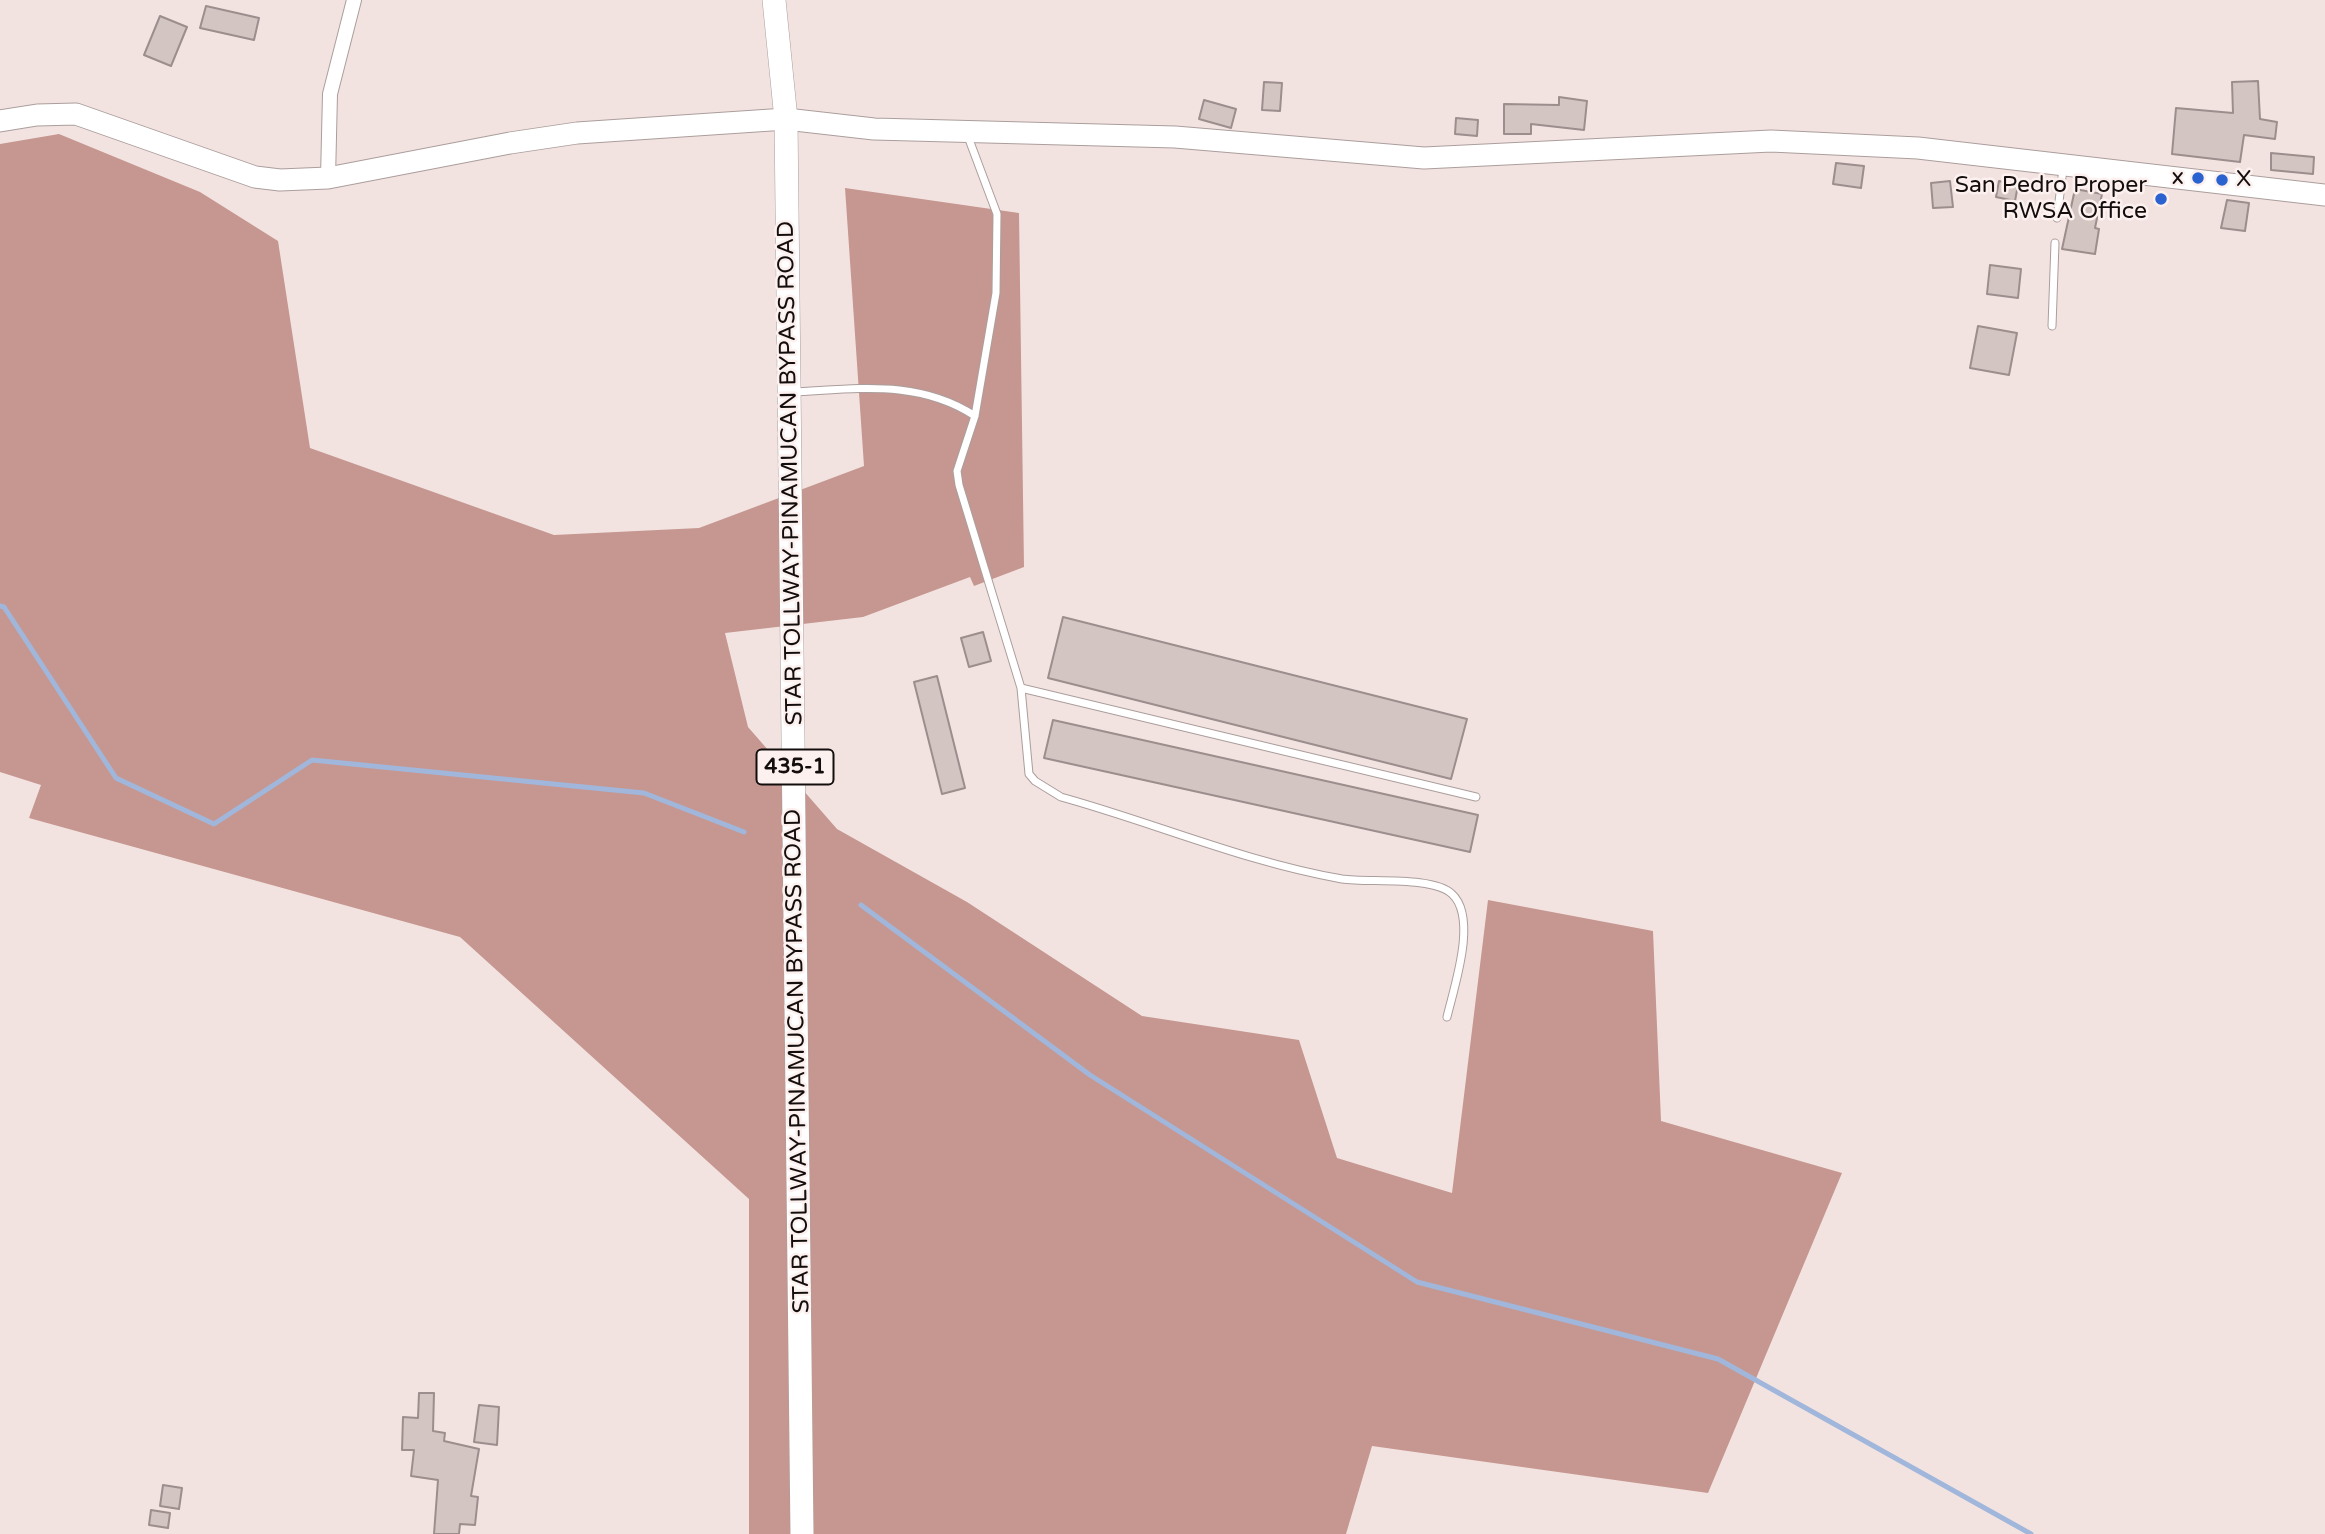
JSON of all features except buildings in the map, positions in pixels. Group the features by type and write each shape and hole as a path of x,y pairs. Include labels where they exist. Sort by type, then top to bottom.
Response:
{"main road":[{"name":"STAR TOLLWAY-PINAMUCAN BYPASS ROAD","path":"774,0 786,120 791,392 802,1534"}],"street":[{"path":"328,178 330,94 354,0"},
{"path":"0,121 37,115 76,114 256,177 281,180 328,178 577,133 786,120 874,129 1175,137 1424,158 1771,141 1918,148 2325,195"}],"lane":[{"path":"966,130 997,214 996,293 975,416 957,471 1021,688 1029,774 1041,786 1060,797 1300,871 1353,881 1434,885 1452,894 1462,911 1464,939 1447,1017"},
{"path":"2057,218 2063,164"},
{"path":"2052,326 2055,243"},
{"path":"791,392 871,388 920,391 950,400 975,416"},
{"path":"1021,688 1476,797"}],"shaded area":[{"path":"59,134 200,192 278,241 310,448 554,535 699,528 864,466 845,188 1019,213 1024,567 974,586 970,577 863,617 725,633 748,727 837,829 967,902 1142,1016 1299,1040 1337,1158 1452,1193 1488,900 1653,931 1661,1121 1842,1173 1708,1493 1372,1446 1346,1534 749,1534 749,1199 460,937 29,818 41,785 0,772 0,144"}],"waterway":[{"path":"0,606 4,607 116,778 214,824 312,760 644,793 744,832"},
{"path":"861,905 1090,1075 1417,1282 1718,1359 2031,1534"}],"place":[{"name":"x","path":"2198,178"},
{"name":"X","path":"2222,180"},
{"name":"San Pedro Proper RWSA Office","path":"2161,199"}]}
